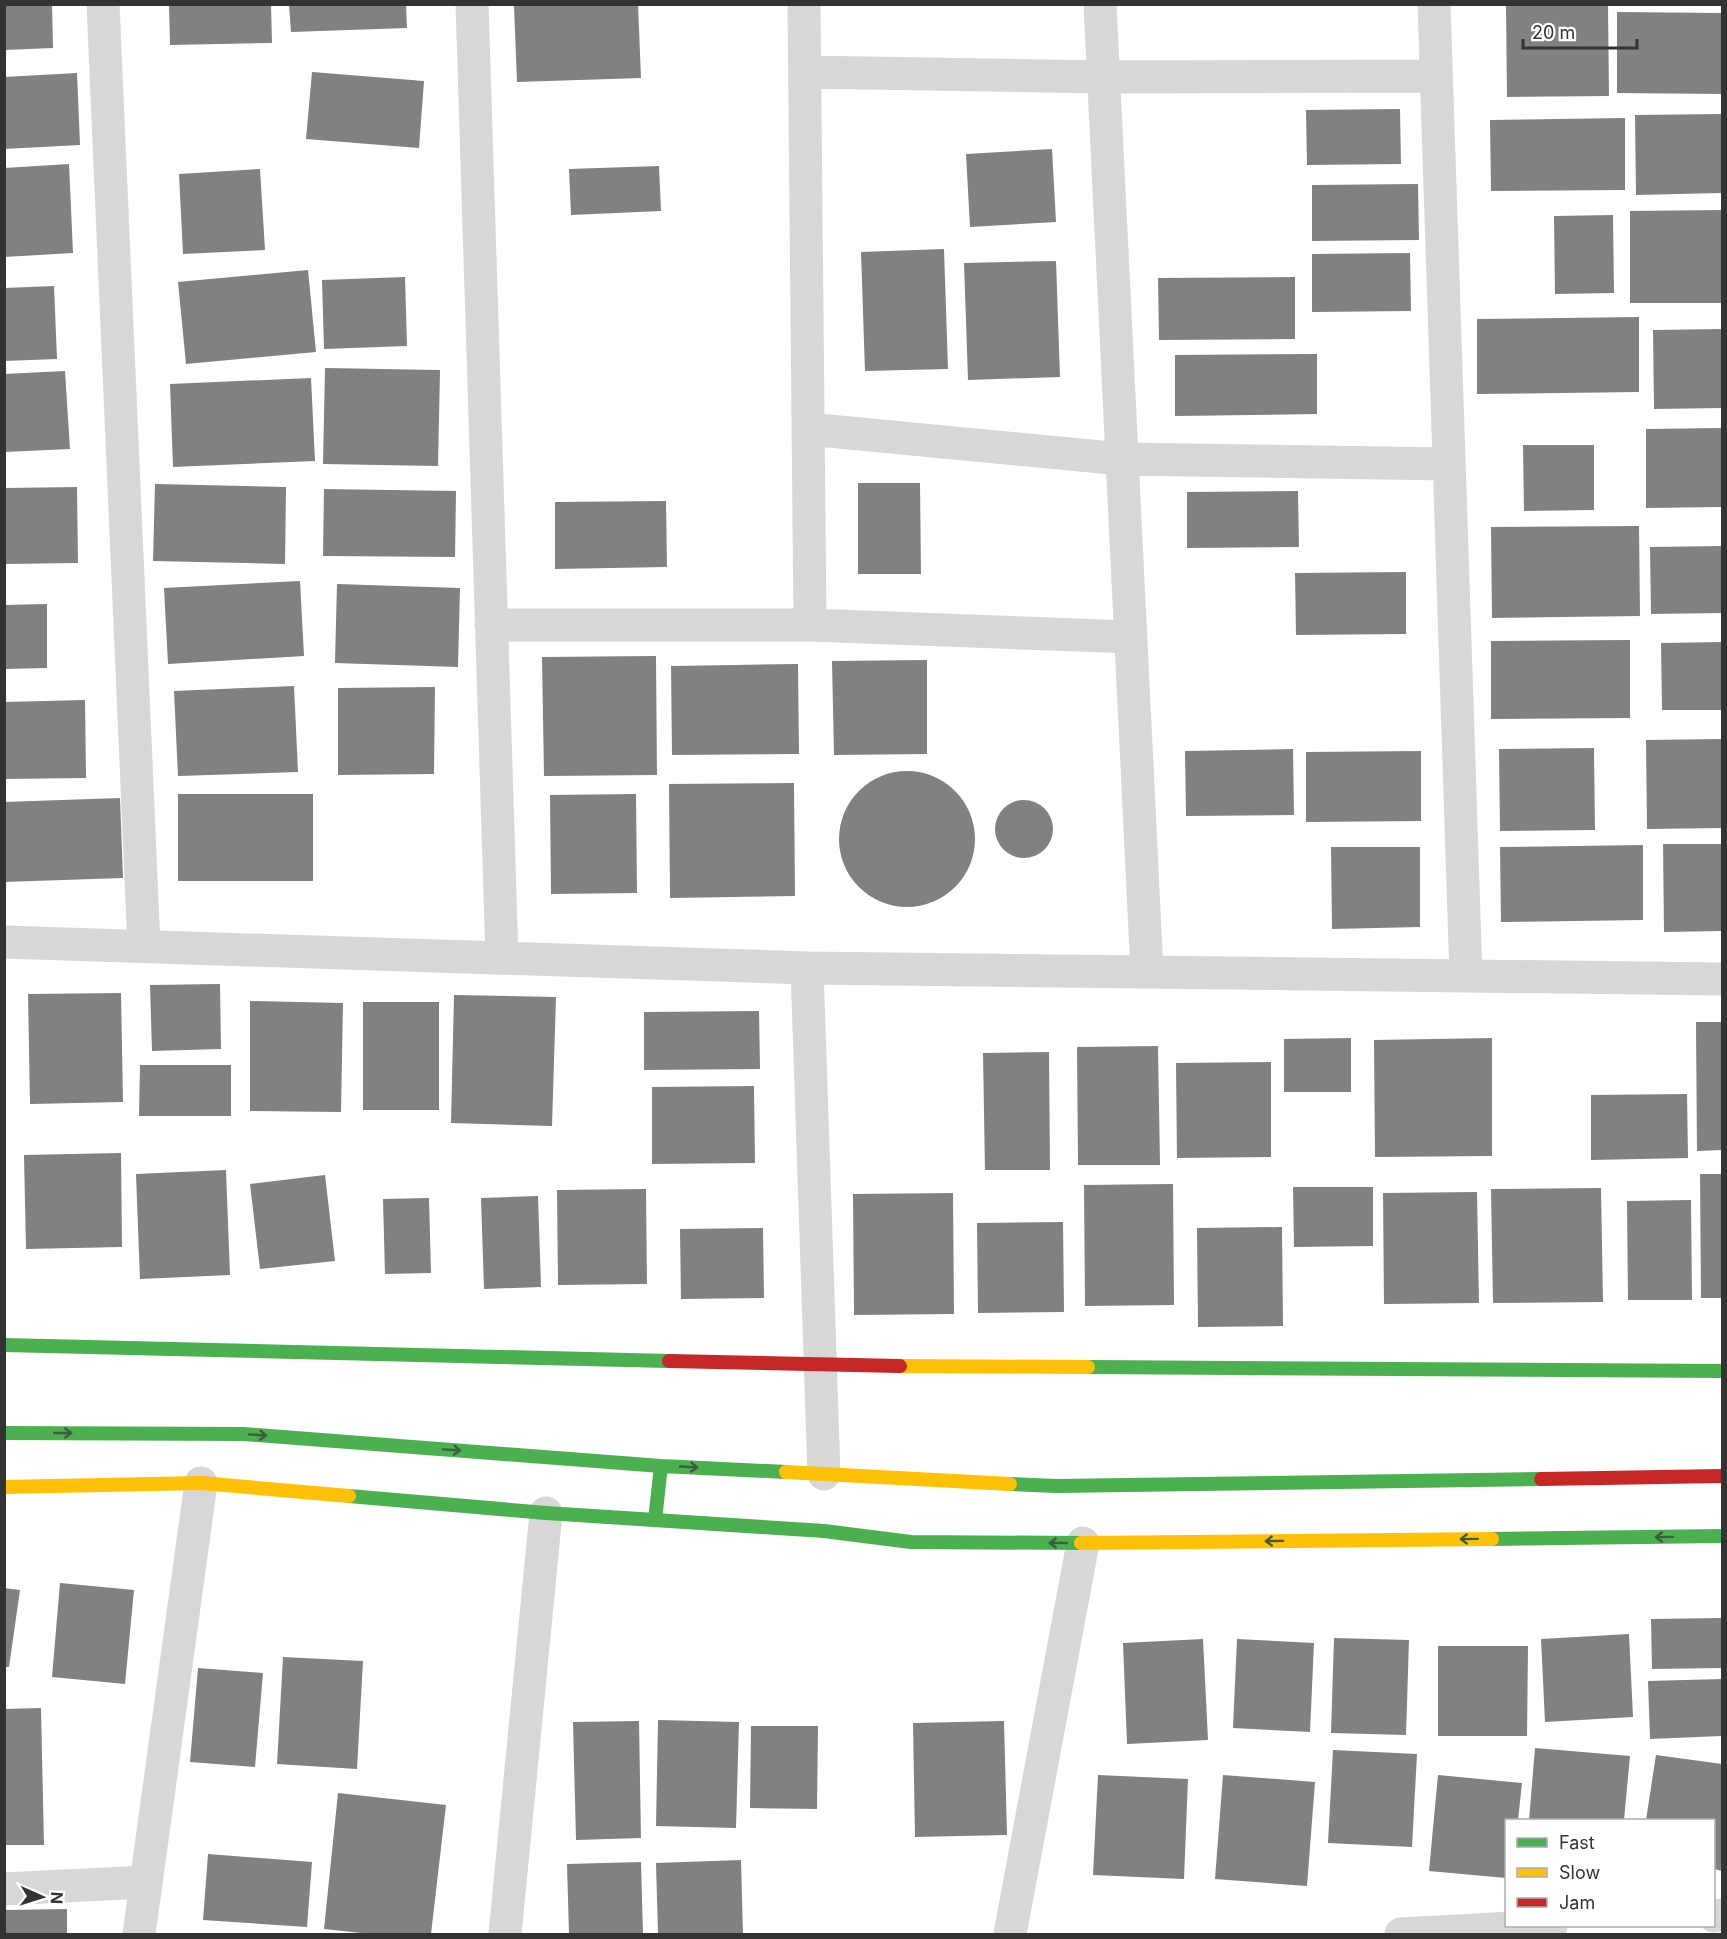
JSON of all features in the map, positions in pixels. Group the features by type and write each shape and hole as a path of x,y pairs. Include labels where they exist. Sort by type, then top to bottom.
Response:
{"street":[{"path":"103,4 144,946"},
{"path":"472,4 502,958"},
{"path":"804,4 810,625"},
{"path":"1100,4 1147,972"},
{"path":"1434,4 1466,976"},
{"path":"805,72 1104,77 1436,76"},
{"path":"808,429 1122,459 1449,464"},
{"path":"491,625 810,625 1130,637"},
{"path":"4,942 807,968 1722,979"},
{"path":"807,968 824,1474"},
{"path":"4,1345 822,1365 1722,1371"},
{"path":"4,1433 243,1434 662,1466 1056,1486 1722,1476"},
{"path":"655,1520 662,1466"},
{"path":"139,1935 201,1483"},
{"path":"4,1487 201,1483 546,1514 824,1531 911,1542 1083,1543 1722,1536"},
{"path":"506,1935 546,1514"},
{"path":"1010,1935 1083,1543"},
{"path":"4,1889 146,1882"},
{"path":"1414,1934 1534,1927"}],"building":[{"path":"4,4 52,4 53,48 4,50"},
{"path":"169,4 271,4 272,43 170,45"},
{"path":"289,4 406,4 407,28 291,32"},
{"path":"638,4 641,78 517,82 514,6"},
{"path":"1608,5 1609,96 1507,97 1506,6"},
{"path":"1617,12 1722,13 1722,94 1617,93"},
{"path":"312,72 424,81 419,148 306,139"},
{"path":"77,73 80,145 4,149 4,77"},
{"path":"1400,109 1401,164 1307,165 1306,110"},
{"path":"1722,114 1722,193 1636,195 1635,115"},
{"path":"1625,118 1625,190 1491,191 1490,120"},
{"path":"1052,149 1056,222 970,227 966,154"},
{"path":"69,164 73,253 4,257 4,168"},
{"path":"659,166 661,211 571,215 569,169"},
{"path":"260,169 265,250 183,254 179,174"},
{"path":"1418,184 1419,240 1312,241 1312,185"},
{"path":"1722,210 1722,303 1630,303 1630,211"},
{"path":"1613,215 1614,293 1555,294 1554,216"},
{"path":"944,249 948,369 865,371 861,252"},
{"path":"1410,253 1411,311 1312,312 1312,254"},
{"path":"1056,261 1060,377 968,380 964,263"},
{"path":"308,270 316,352 186,364 178,282"},
{"path":"405,277 407,346 324,349 322,280"},
{"path":"1295,277 1295,339 1159,340 1158,278"},
{"path":"54,286 57,359 4,361 4,288"},
{"path":"1639,317 1639,392 1477,394 1477,319"},
{"path":"1722,329 1722,408 1654,409 1653,330"},
{"path":"1317,354 1317,414 1175,416 1175,355"},
{"path":"325,368 440,370 438,466 323,464"},
{"path":"65,371 70,449 4,452 4,374"},
{"path":"311,378 315,461 173,467 170,384"},
{"path":"1722,428 1722,507 1646,508 1646,429"},
{"path":"1523,445 1594,445 1594,510 1524,511"},
{"path":"858,483 920,483 921,574 858,574"},
{"path":"155,484 286,487 285,564 153,561"},
{"path":"77,487 78,563 4,564 4,488"},
{"path":"324,489 456,491 455,557 323,556"},
{"path":"1298,491 1299,547 1187,548 1187,492"},
{"path":"666,501 667,567 555,569 555,502"},
{"path":"1639,526 1640,616 1492,618 1491,527"},
{"path":"1722,546 1722,613 1651,614 1650,547"},
{"path":"1406,572 1406,634 1296,635 1295,573"},
{"path":"300,581 304,656 168,664 164,588"},
{"path":"337,584 460,588 458,667 335,663"},
{"path":"47,604 47,668 4,669 4,605"},
{"path":"1630,640 1630,718 1491,719 1491,641"},
{"path":"1722,642 1722,710 1662,710 1661,643"},
{"path":"656,656 657,775 544,776 542,657"},
{"path":"927,660 927,754 834,755 832,661"},
{"path":"798,664 799,754 672,755 671,666"},
{"path":"294,686 298,772 178,776 174,691"},
{"path":"435,687 434,774 338,775 338,688"},
{"path":"85,700 86,778 4,779 4,702"},
{"path":"1722,739 1722,828 1647,829 1646,740"},
{"path":"1594,748 1595,830 1500,831 1499,749"},
{"path":"1293,749 1294,815 1186,816 1185,751"},
{"path":"1421,751 1421,821 1306,822 1306,752"},
{"path":"907,771 933,776 945,782 955,791 964,801 970,813 975,839 970,865 964,877 955,887 945,896 933,902 907,907 881,902 869,896 859,887 850,877 844,865 839,839 844,813 850,801 859,791 869,782 881,776"},
{"path":"794,783 795,896 670,898 669,784"},
{"path":"178,794 313,794 313,881 178,881"},
{"path":"636,794 637,893 551,894 550,795"},
{"path":"120,798 123,878 4,882 4,802"},
{"path":"1018,800 1030,800 1045,808 1053,823 1053,835 1045,850 1030,858 1018,858 1003,850 995,835 995,823 1003,808"},
{"path":"1663,844 1722,844 1722,931 1664,932"},
{"path":"1643,845 1643,920 1501,922 1500,847"},
{"path":"1331,847 1420,847 1420,927 1332,929"},
{"path":"220,984 221,1049 152,1051 150,985"},
{"path":"121,993 123,1102 30,1104 28,994"},
{"path":"454,995 556,997 552,1126 451,1123"},
{"path":"250,1001 343,1003 341,1112 250,1111"},
{"path":"363,1002 439,1002 439,1110 363,1110"},
{"path":"759,1011 760,1069 644,1070 644,1012"},
{"path":"1696,1022 1722,1022 1722,1150 1697,1151"},
{"path":"1351,1038 1351,1092 1284,1092 1284,1039"},
{"path":"1492,1038 1492,1156 1375,1157 1374,1040"},
{"path":"1158,1046 1160,1165 1078,1165 1077,1047"},
{"path":"1049,1052 1050,1170 985,1170 983,1053"},
{"path":"1271,1062 1271,1157 1177,1158 1176,1063"},
{"path":"140,1065 231,1065 231,1116 139,1116"},
{"path":"754,1086 755,1163 652,1164 652,1087"},
{"path":"1687,1094 1688,1158 1591,1160 1591,1095"},
{"path":"121,1153 122,1247 26,1249 24,1155"},
{"path":"226,1170 230,1275 140,1279 136,1174"},
{"path":"1700,1174 1722,1174 1722,1298 1701,1298"},
{"path":"325,1175 335,1261 260,1269 250,1184"},
{"path":"1173,1184 1174,1305 1085,1306 1084,1185"},
{"path":"1293,1187 1373,1187 1373,1246 1294,1247"},
{"path":"1601,1188 1603,1302 1493,1303 1491,1189"},
{"path":"646,1189 647,1284 558,1285 557,1190"},
{"path":"1477,1192 1479,1303 1384,1304 1383,1193"},
{"path":"953,1193 954,1314 854,1315 853,1194"},
{"path":"538,1196 541,1287 484,1289 481,1198"},
{"path":"429,1198 431,1273 385,1274 383,1199"},
{"path":"1691,1200 1692,1300 1628,1300 1627,1201"},
{"path":"1063,1222 1064,1312 978,1313 977,1223"},
{"path":"1282,1227 1283,1326 1198,1327 1197,1228"},
{"path":"763,1228 764,1298 681,1299 680,1229"},
{"path":"60,1583 134,1590 125,1684 52,1677"},
{"path":"4,1588 20,1590 9,1667 4,1667"},
{"path":"1722,1618 1722,1668 1652,1669 1651,1619"},
{"path":"1629,1634 1633,1717 1545,1722 1541,1639"},
{"path":"1334,1638 1409,1640 1406,1735 1331,1733"},
{"path":"1203,1639 1208,1740 1127,1744 1123,1643"},
{"path":"1237,1639 1314,1643 1310,1732 1233,1728"},
{"path":"1438,1646 1528,1646 1527,1736 1438,1736"},
{"path":"283,1657 363,1661 357,1769 277,1764"},
{"path":"198,1668 263,1673 255,1767 190,1762"},
{"path":"1722,1679 1722,1736 1650,1739 1648,1681"},
{"path":"41,1708 44,1845 4,1845 4,1709"},
{"path":"658,1720 739,1722 736,1828 656,1826"},
{"path":"639,1721 641,1838 576,1840 573,1722"},
{"path":"1004,1721 1007,1835 915,1837 913,1723"},
{"path":"751,1726 818,1726 817,1809 750,1808"},
{"path":"1535,1748 1630,1756 1624,1819 1529,1819"},
{"path":"1333,1750 1417,1754 1412,1847 1328,1843"},
{"path":"1656,1755 1722,1764 1722,1871 1715,1869 1715,1819 1646,1819"},
{"path":"1098,1775 1188,1779 1184,1879 1093,1875"},
{"path":"1223,1775 1315,1782 1307,1886 1215,1879"},
{"path":"1438,1775 1522,1783 1518,1819 1505,1819 1505,1878 1429,1871"},
{"path":"338,1793 446,1805 431,1934 371,1934 324,1929"},
{"path":"208,1854 312,1862 307,1927 203,1920"},
{"path":"741,1860 743,1934 658,1934 656,1863"},
{"path":"641,1862 643,1934 569,1934 567,1864"},
{"path":"67,1909 67,1934 4,1934 4,1910"}],"traffic: fast":[{"path":"4,1345 669,1361"},
{"path":"1088,1367 1722,1371"},
{"path":"4,1433 243,1434 661,1466 786,1472"},
{"path":"655,1520 661,1466"},
{"path":"1010,1484 1056,1486 1541,1479"},
{"path":"349,1496 546,1513 824,1531 911,1542 1081,1543"},
{"path":"1492,1539 1722,1536"}],"traffic: slow":[{"path":"900,1366 1088,1367"},
{"path":"786,1472 1010,1484"},
{"path":"4,1487 201,1483 349,1496"},
{"path":"1081,1543 1492,1539"}],"traffic: jam":[{"path":"669,1361 900,1366"},
{"path":"1541,1479 1722,1476"}]}
